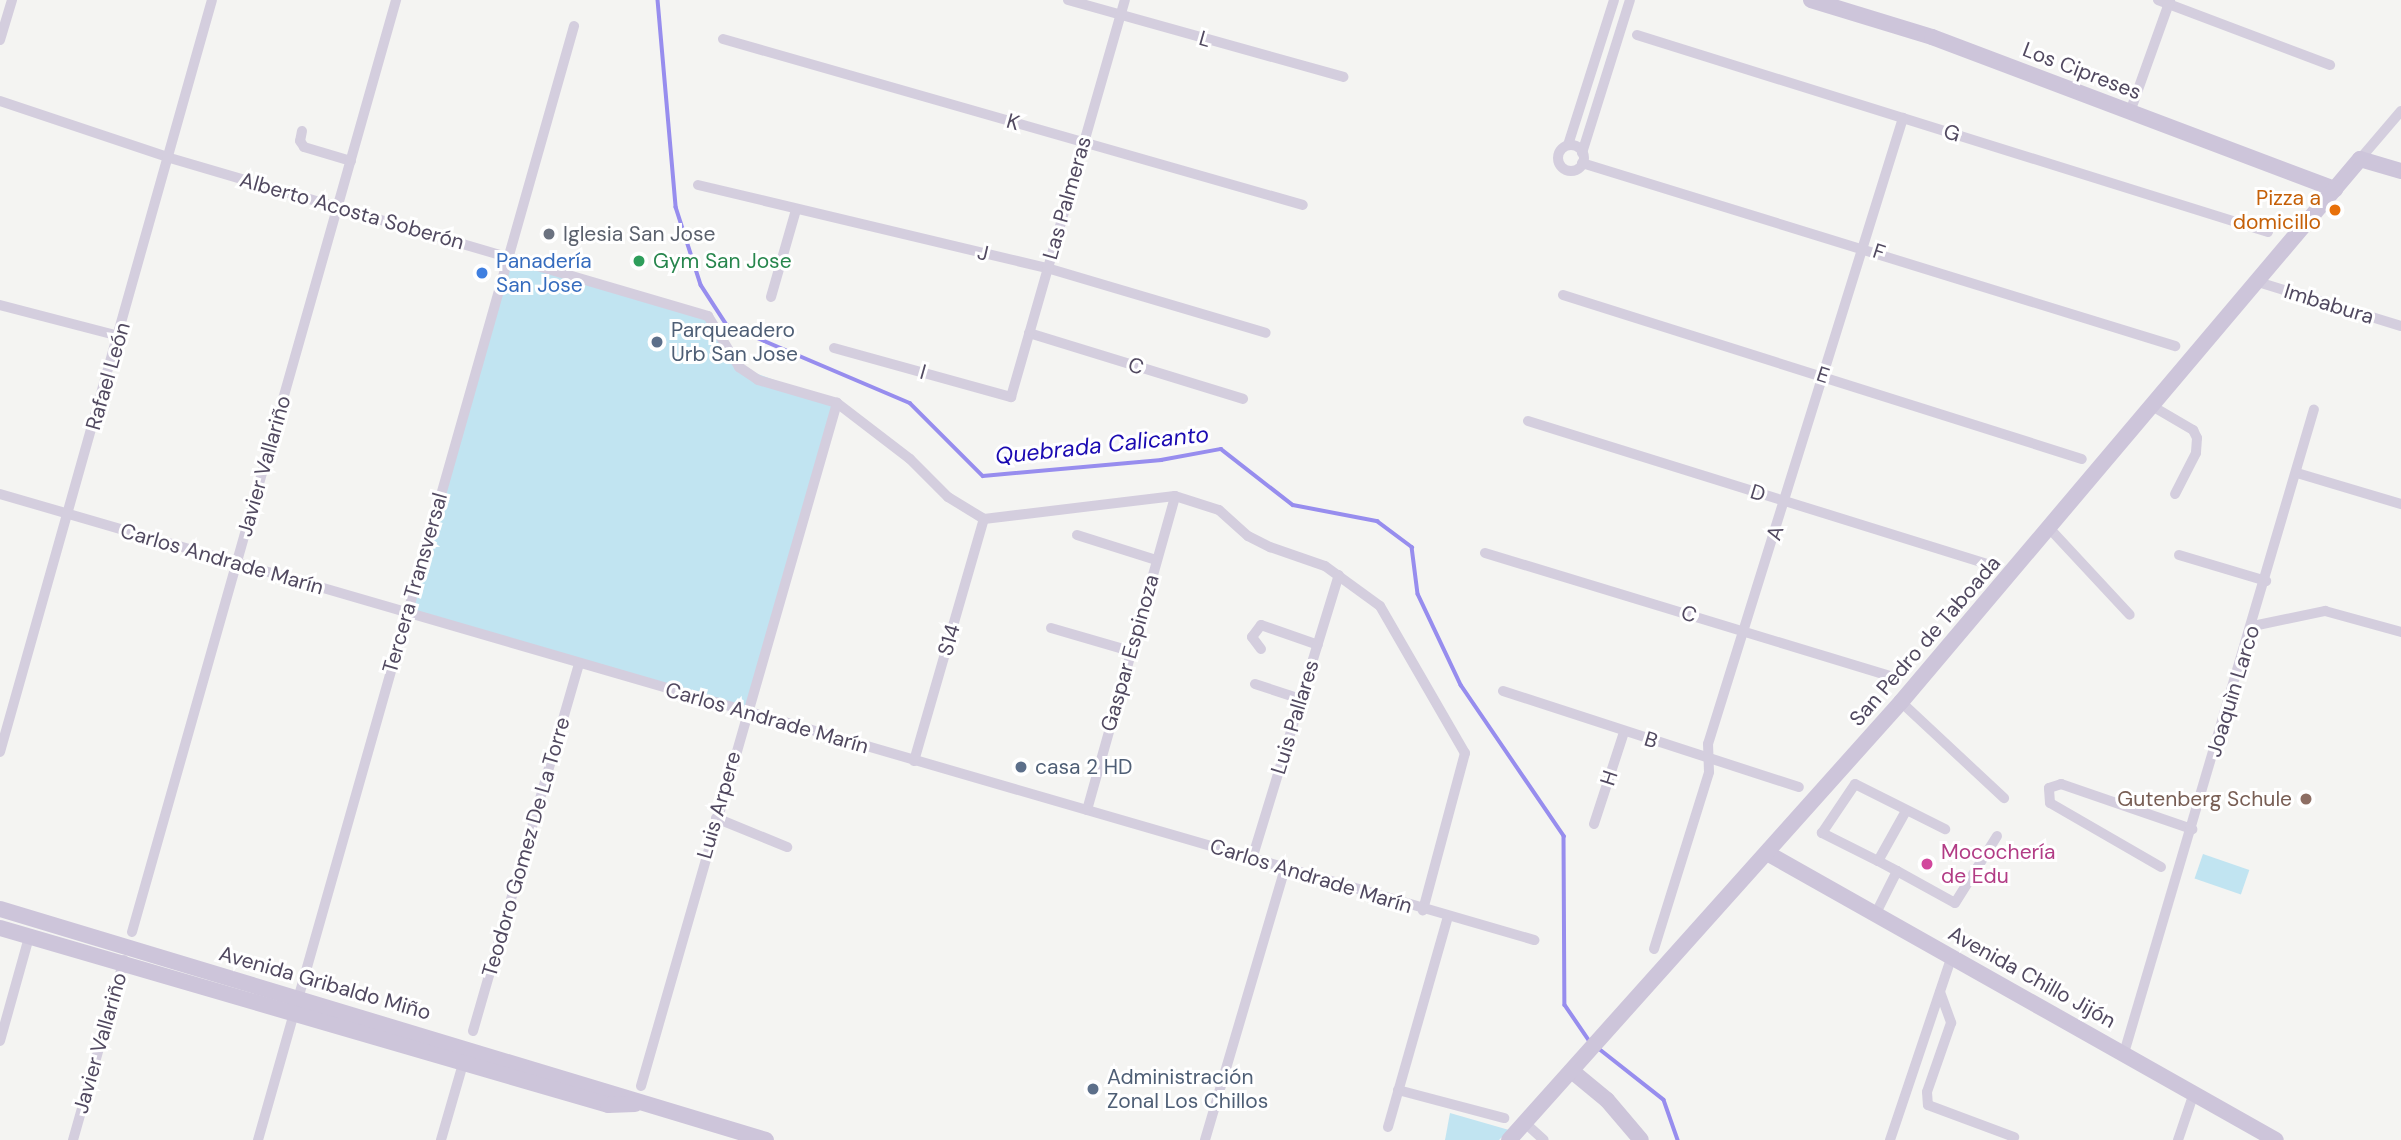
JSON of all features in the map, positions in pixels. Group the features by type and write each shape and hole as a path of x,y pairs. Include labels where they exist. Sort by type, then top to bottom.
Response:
{"street":[{"path":"0,40 12,0"},
{"name":"Rafael León","path":"0,752 170,158 212,0"},
{"name":"Javier Vallariño","path":"73,1140 396,0"},
{"name":"L","path":"1068,0 1343,77"},
{"name":"Las Palmeras","path":"1011,397 1125,0"},
{"path":"1614,0 1568,145 1559,152 1560,165 1572,171 1582,158 1630,0"},
{"name":"Los Cipreses","path":"1811,0 1931,37 2335,189"},
{"path":"2130,112 2165,1 2330,65"},
{"name":"Tercera Transversal","path":"258,1140 574,26"},
{"name":"G","path":"1637,35 2268,232"},
{"name":"K","path":"723,39 1303,205"},
{"name":"Alberto Acosta Soberón","path":"0,101 170,158 708,316 738,367 758,380 836,404 911,459 948,497 984,519"},
{"path":"2401,111 2360,159 2401,171"},
{"name":"A","path":"1654,949 1710,757 1708,744 1903,118"},
{"path":"302,131 304,147 351,161"},
{"path":"1568,145 1582,158"},
{"name":"F","path":"1582,158 2175,346"},
{"name":"San Pedro de Taboada","path":"1509,1140 1573,1072 1901,702 2050,529 2360,159"},
{"name":"J","path":"698,185 1047,268 1266,333"},
{"path":"771,297 796,210"},
{"name":"Imbabura","path":"2258,282 2401,326"},
{"name":"E","path":"1563,295 1823,374 2082,459"},
{"path":"0,305 119,336"},
{"name":"C","path":"1029,333 1243,399"},
{"name":"I","path":"835,348 1011,397"},
{"name":"Luis Arpere","path":"641,1086 836,404"},
{"path":"2152,406 2197,438 2196,453 2175,494"},
{"name":"Joaquìn Larco","path":"2124,1053 2253,626 2314,409"},
{"name":"D","path":"1528,421 1987,564"},
{"path":"2297,473 2401,504"},
{"name":"Carlos Andrade Marín","path":"0,494 1423,910 1534,940"},
{"path":"984,519 1175,496 1219,510 1248,536 1339,575 1380,606 1465,753 1423,910"},
{"name":"Gaspar Espinoza","path":"1087,810 1175,496"},
{"name":"S14","path":"914,761 984,519"},
{"path":"2050,529 2130,615"},
{"path":"1077,535 1156,560"},
{"name":"C","path":"1485,553 1894,677"},
{"path":"2179,555 2266,581"},
{"name":"Luis Pallares","path":"1252,859 1277,755 1301,699 1339,575"},
{"path":"2253,626 2325,611 2401,632"},
{"path":"1261,649 1252,636 1261,625 1318,645"},
{"path":"1051,628 1130,651"},
{"name":"Teodoro Gomez De La Torre","path":"473,1031 579,663"},
{"path":"1255,684 1301,699"},
{"name":"B","path":"1503,691 1799,787"},
{"path":"1901,702 2004,798"},
{"name":"H","path":"1594,824 1623,732"},
{"path":"1945,829 1855,784 1826,822 1822,832 1955,903 1997,836"},
{"path":"2161,867 2050,803 2049,788 2061,784 2192,829"},
{"path":"1878,861 1906,811"},
{"path":"716,818 787,846"},
{"name":"Avenida Chillo Jijón","path":"1767,853 2124,1053 2193,1096 2276,1140"},
{"path":"1205,1140 1285,868"},
{"path":"1876,913 1897,871"},
{"name":"Avenida Gribaldo Miño","path":"0,909 130,940 295,1005"},
{"path":"1388,1127 1448,917"},
{"name":"Avenida Gribaldo Miño","path":"0,928 123,964 295,1005 466,1055 612,1090 635,1104 766,1140"},
{"path":"0,1041 29,937"},
{"path":"1890,1140 1952,956"},
{"path":"1940,992 1951,1023 1927,1092 1928,1105 2014,1137"},
{"path":"441,1140 466,1055"},
{"path":"1573,1072 1607,1100 1641,1140"},
{"path":"1398,1090 1504,1118"},
{"path":"2178,1140 2193,1096"},
{"path":"1525,1122 1544,1140"}],"shaded area":[{"path":"509,256 708,316 739,367 837,403 746,712 407,612"},
{"path":"2203,854 2249,870 2241,895 2195,879"},
{"path":"1450,1113 1509,1130 1499,1140 1445,1140"}],"waterway":[{"name":"Quebrada Calicanto","path":"658,0 676,207 701,285 727,325 910,403 983,476 1161,460 1221,449 1293,505 1377,521 1412,547 1418,594 1461,685 1564,836 1565,1005 1591,1043"},
{"path":"1597,1047 1664,1100 1678,1140"}],"place":[{"name":"Pizza a domicillo","path":"2335,210"},
{"name":"Iglesia San Jose","path":"549,234"},
{"name":"Gym San Jose","path":"639,261"},
{"name":"Panadería San Jose","path":"482,273"},
{"name":"Parqueadero Urb San Jose","path":"657,342"},
{"name":"casa 2 HD","path":"1021,767"},
{"name":"Gutenberg Schule","path":"2306,799"},
{"name":"Mocochería de Edu","path":"1927,864"},
{"name":"Administración Zonal Los Chillos","path":"1093,1089"}]}
